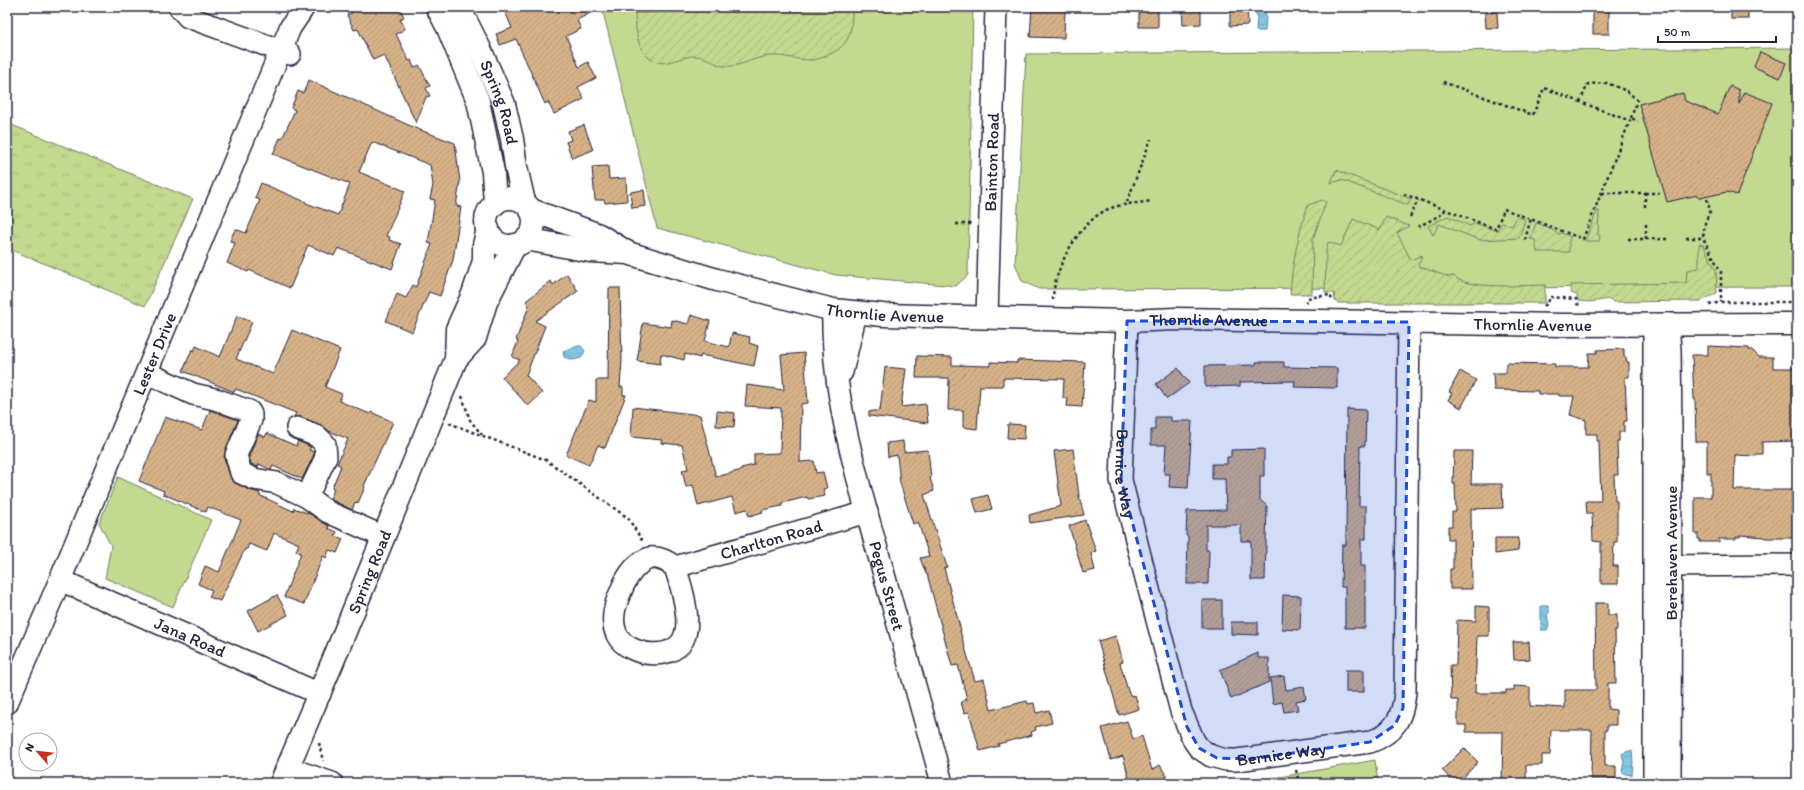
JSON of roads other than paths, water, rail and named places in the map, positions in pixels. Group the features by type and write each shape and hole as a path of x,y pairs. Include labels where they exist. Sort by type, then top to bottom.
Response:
{"main road":[{"name":"Spring Road","path":"285,776 320,694 456,359 457,329 473,294 484,261 484,245 488,229 487,215 495,204 493,172 478,101 438,7"},
{"name":"Spring Road","path":"456,359 475,338 486,302 520,242 534,225 516,167 512,139 504,104 480,49 459,7"},
{"path":"495,204 501,200 509,198 528,206"},
{"name":"Thornlie Avenue","path":"528,206 599,235 628,253"},
{"path":"488,229 495,240 508,245 520,242"},
{"name":"Thornlie Avenue","path":"520,242 590,251 628,253 717,280 833,310 883,315 1127,321 1176,319 1562,325 1797,324"}],"street":[{"path":"179,7 188,17 285,52"},
{"name":"Lester Drive","path":"9,693 60,580 285,52 290,28 304,7"},
{"name":"Bainton Road","path":"987,317 996,7"},
{"name":"Pegus Street","path":"833,310 832,331 838,387 843,415 867,512 942,783"},
{"name":"Pegus Street","path":"838,387 856,313"},
{"name":"Bernice Way","path":"1127,321 1121,480 1181,710 1194,741 1199,748 1211,756 1226,760 1237,760 1370,742 1382,736 1391,729 1401,715 1405,692 1409,322"},
{"name":"Berehaven Avenue","path":"1661,324 1662,566 1670,783"},
{"path":"147,373 193,394 215,398 249,411 251,414 251,420 236,455 241,473 254,479 277,483 307,497 328,512 384,537"},
{"path":"297,428 317,436 325,444 326,456 307,497"},
{"name":"Charlton Road","path":"675,567 867,512"},
{"path":"650,558 666,560 675,567 680,580 687,620 685,637 677,647 666,653 648,653 634,649 620,640 617,635 614,620 616,604 630,572 640,562 650,558"},
{"path":"1662,566 1797,566"},
{"name":"Berehaven Avenue","path":"1654,783 1662,566"},
{"name":"Jana Road","path":"60,580 320,694"},
{"path":"285,776 332,783"}],"water":[{"path":"1265,9 1265,31 1256,31 1257,17 1255,12"},
{"path":"581,346 585,351 581,358 573,360 564,357 563,351"},
{"path":"1541,606 1549,606 1549,613 1547,614 1549,625 1547,630 1541,630"},
{"path":"1632,751 1632,775 1625,774 1622,771 1624,762 1622,755 1623,753"}]}
